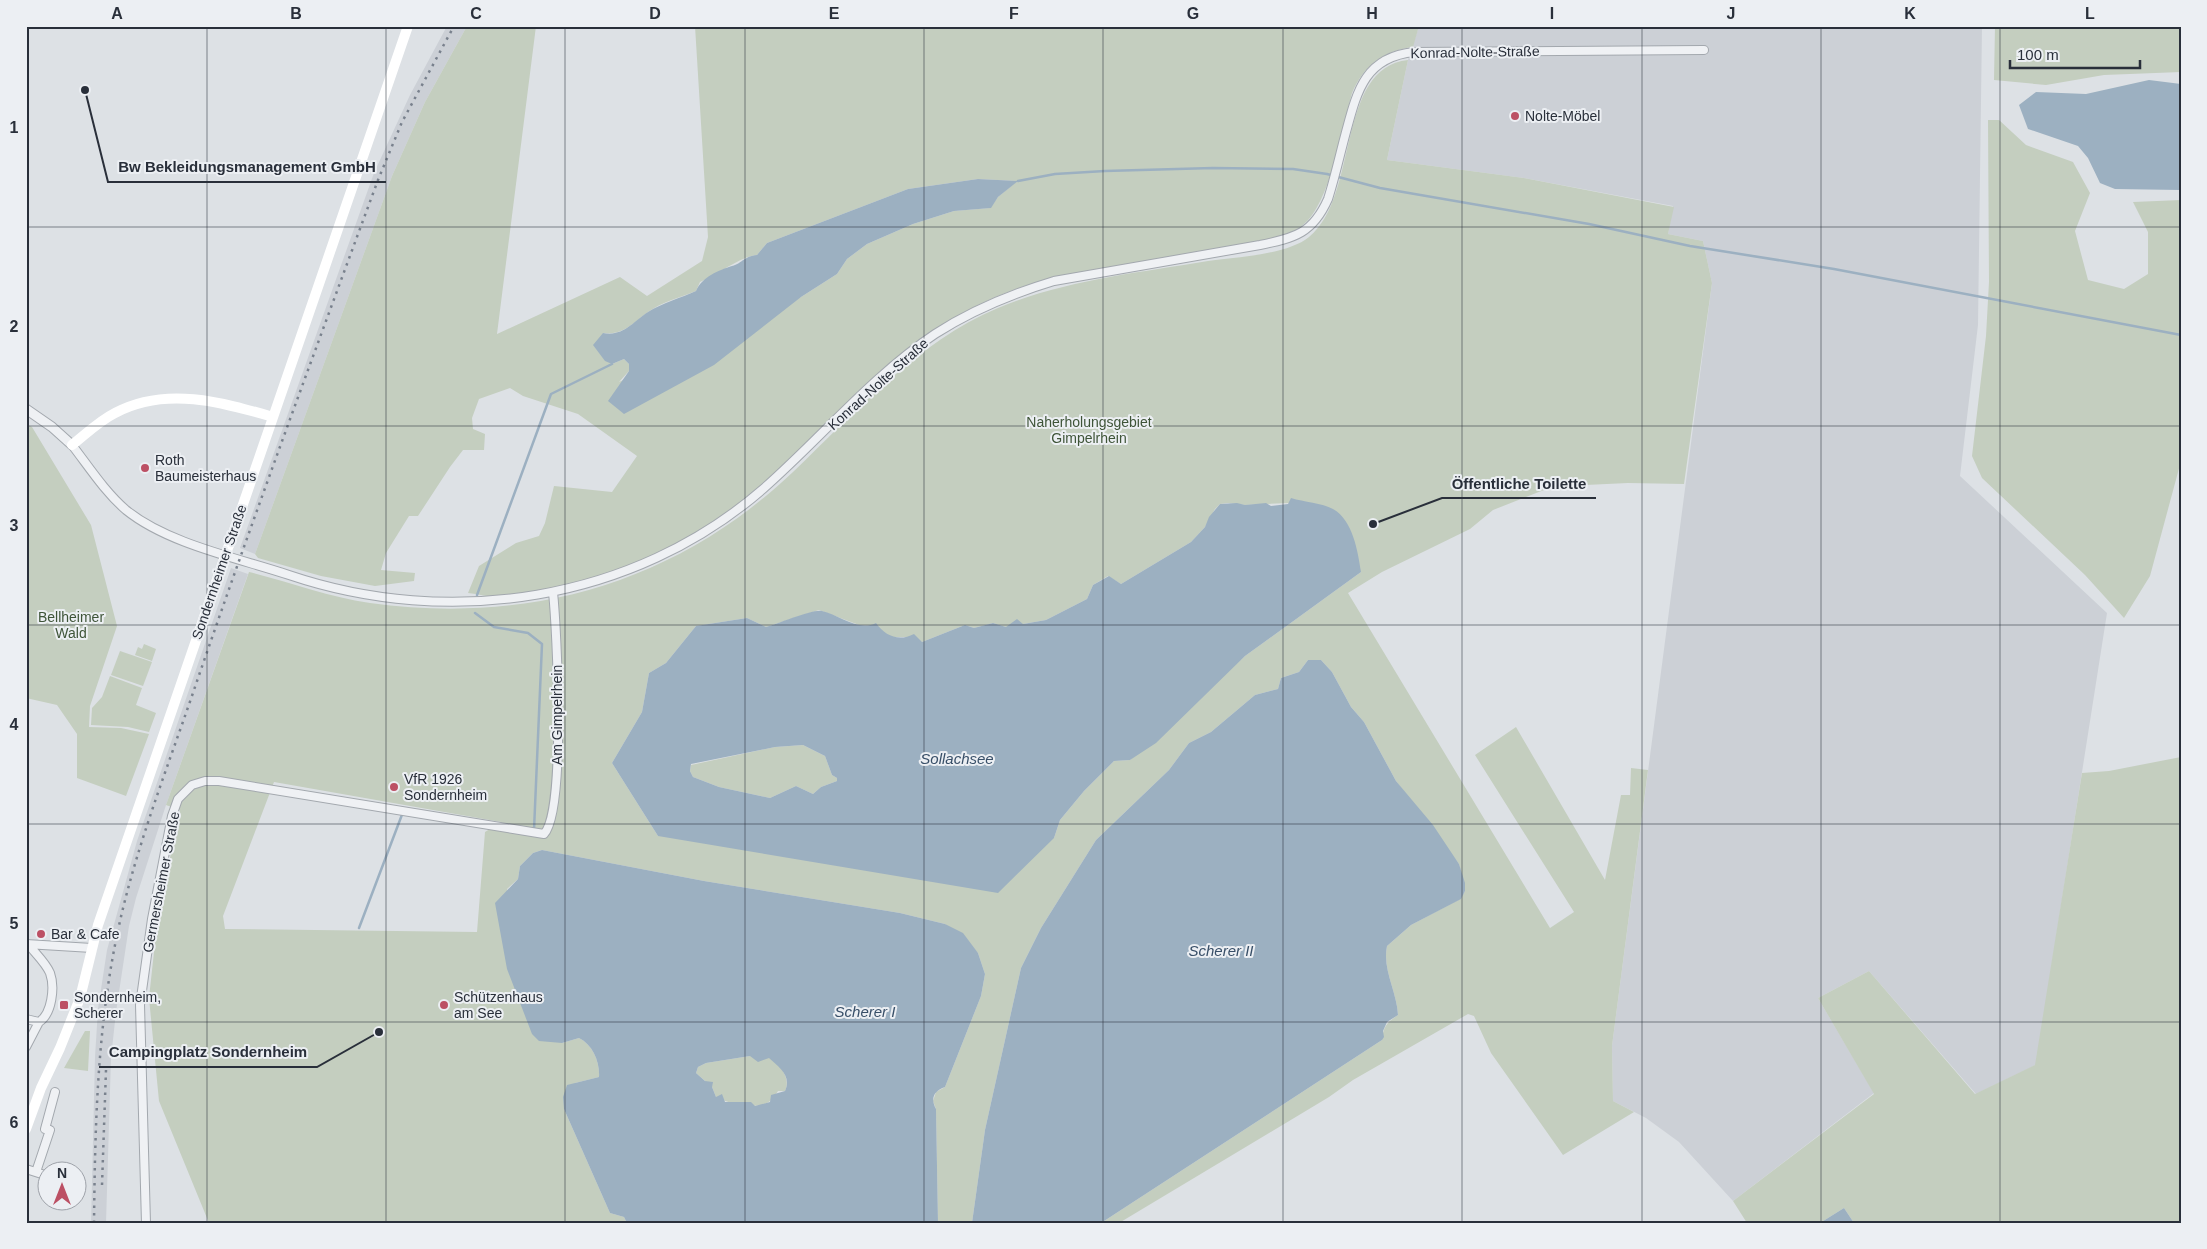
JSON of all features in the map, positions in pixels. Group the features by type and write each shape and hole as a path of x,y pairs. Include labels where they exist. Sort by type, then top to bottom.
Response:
{"main road":[{"name":"Sondernheimer Straße","path":"26,1129 41,1088 80,998 92,948 408,26"},
{"path":"72,445 114,413 150,399 178,398 206,401 273,417"}],"street":[{"name":"Konrad-Nolte-Straße","path":"26,409 52,427 72,445 114,498 145,523 192,544 312,583 366,596 442,603 498,601 553,592 633,568 675,548 720,522 767,485 902,360 935,334 975,310 1025,290 1076,276 1289,240 1305,231 1315,222 1325,206 1360,85 1375,67 1402,53 1704,50"},
{"name":"Am Gimpelrhein","path":"544,834 550,826 555,794 558,748 557,653 553,592"},
{"name":"Germersheimer Straße","path":"146,1223 140,1005 160,872 172,816 181,795 189,787 198,782 219,781 544,834"},
{"path":"27,944 92,948"},
{"path":"26,1046 39,1022 46,1017 49,1009 51,978 46,967 27,944"},
{"path":"26,1019 39,1022"},
{"path":"26,1169 36,1172 50,1130 46,1129 55,1092"}],"shaded area":[{"path":"447,26 467,26 425,102 392,176 255,554 240,548 374,173 410,95"},
{"name":"Nolte-Möbel","path":"1419,26 1982,26 1978,325 1960,476 2107,613 2036,1065 1976,1094 1869,971 1818,998 1874,1093 1733,1201 1679,1142 1646,1118 1613,1101 1612,1046 1712,283 1703,241 1668,234 1673,206 1524,178 1387,160 1408,60"},
{"path":"231,568 248,574 166,805 129,926 111,1058 106,1223 91,1223 95,1057 98,1009 107,950 137,841"}],"green space":[{"path":"467,26 536,26 497,334 620,277 647,296 702,261 708,237 695,26 1419,26 1413,47 1393,52 1376,61 1357,83 1352,93 1328,183 1321,200 1303,225 1293,231 1260,241 1053,277 982,303 949,321 918,342 876,377 777,472 732,509 706,526 651,556 622,568 563,586 502,597 468,593 479,566 516,543 539,536 545,523 554,486 612,492 637,456 578,414 523,396 510,388 479,399 472,418 473,429 485,434 484,450 463,450 418,516 409,516 386,553 381,570 415,573 414,581 375,586 321,576 258,558 255,554 392,176 425,102","holes":["978,179 1017,181 998,197 990,208 954,211 913,224 867,244 847,259 837,274 801,297 619,382 629,371 629,364 624,359 612,364 603,333 622,330 659,305 696,291 700,282 736,262 757,255 767,243 908,189"]},
{"path":"1995,26 2181,26 2181,72 2104,75 2046,85 1994,80"},
{"name":"Naherholungsgebiet Gimpelrhein","path":"1408,60 1387,160 1524,178 1674,207 1668,234 1703,241 1712,283 1684,484 1628,483 1564,486 1544,490 1493,510 1470,529 1382,572 1348,593 1550,928 1574,912 1475,755 1516,727 1605,880 1621,795 1630,795 1631,768 1648,770 1612,1046 1613,1101 1634,1112 1563,1155 1491,1053 1474,1016 1468,1014 1353,1080 1329,1097 1119,1223 1101,1223 1382,1040 1386,1025 1398,1015 1386,963 1387,946 1411,925 1460,899 1465,891 1459,864 1396,781 1364,722 1351,707 1332,672 1321,660 1308,660 1299,672 1281,678 1278,689 1255,695 1211,732 1189,743 1169,770 1096,840 1041,928 1021,968 985,1130 972,1223 938,1223 936,1109 933,1101 936,1092 945,1087 981,996 985,974 978,953 945,924 900,913 704,881 542,850 533,853 520,866 518,879 507,889 562,1043 579,1038 592,1049 597,1060 599,1077 575,1083 564,1109 610,1213 624,1217 627,1223 209,1223 159,1101 149,998 158,915 180,810 166,805 249,572 354,600 429,608 487,607 543,600 598,587 650,568 700,542 748,510 793,472 889,380 914,359 969,322 1023,298 1075,284 1102,278 1261,254 1288,248 1309,237 1325,218 1336,193 1358,109 1369,85 1385,68","holes":["1289,503 1361,572 1245,656 1130,760 1114,761 1084,791 1060,820 1054,838 658,836 612,763 642,712 649,673 666,663 696,626 747,618 766,627 819,610 859,625 871,626 891,637 909,637 922,642 965,625 974,628 993,623 1006,627 1046,620 1087,599 1093,585 1108,576 1121,584 1191,542 1205,527 1215,509 1220,504 1245,505","274,782 501,822 485,832 477,932 225,929 223,916"]},
{"path":"1988,120 1999,120 2026,145 2073,162 2090,193 2075,231 2088,280 2124,289 2148,274 2148,232 2133,202 2181,200 2181,461 2150,576 2124,618 2085,575 1982,478 1972,456 1986,336 1989,282"},
{"name":"Bellheimer Wald","path":"26,424 32,427 91,525 117,626 90,706 89,727 121,728 149,734 126,796 77,778 77,734 57,705 26,698 26,574 29,542 26,541"},
{"path":"144,644 156,649 152,661 135,655 138,647 142,649"},
{"path":"120,651 152,662 143,686 111,675"},
{"path":"110,676 142,688 136,705 156,713 149,732 128,727 91,725 92,708 102,697"},
{"path":"803,745 825,756 832,775 837,778 837,781 821,787 813,794 796,786 770,798 719,787 693,777 690,771 691,765 775,747"},
{"path":"2181,757 2181,1223 1854,1223 1844,1208 1820,1223 1747,1223 1733,1201 1874,1094 1818,998 1869,971 1975,1094 2035,1065 2082,773 2109,771"},
{"path":"85,1031 90,1031 88,1071 64,1068"},
{"path":"750,1056 770,1058 778,1064 786,1077 787,1086 785,1091 778,1091 765,1104 751,1106 722,1100 716,1097 712,1087 696,1073 698,1067 706,1063"}],"water":[{"path":"2149,80 2181,84 2180,190 2115,189 2100,183 2088,158 2078,146 2028,129 2019,105 2036,92 2086,94"},
{"path":"978,179 1018,181 998,197 991,208 954,211 913,224 867,244 847,259 837,274 801,297 714,365 624,414 608,401 629,371 629,364 624,359 612,364 605,361 593,345 603,333 616,333 653,309 696,291 702,282 711,275 757,255 767,243 908,189"},
{"name":"Sollachsee","path":"1291,498 1324,505 1340,514 1350,528 1361,572 1245,656 1156,743 1130,760 1114,761 1084,791 1060,820 1054,838 998,893 658,836 612,763 642,712 649,673 666,663 696,626 747,618 766,627 803,614 822,611 856,624 869,625 876,623 880,628 893,636 903,637 914,634 922,642 965,625 974,628 993,623 1006,627 1017,619 1023,624 1046,620 1087,599 1093,585 1109,576 1121,584 1191,542 1205,527 1209,517 1220,504 1237,503 1245,505 1266,503 1271,506 1288,504","holes":["803,745 825,756 832,775 837,778 837,781 821,787 813,794 796,786 770,798 719,787 693,777 690,771 691,764 775,747"]},
{"name":"Scherer II","path":"1308,660 1321,660 1332,672 1351,707 1364,722 1396,781 1433,825 1459,864 1465,883 1465,891 1461,899 1411,925 1387,946 1386,963 1398,1015 1387,1022 1382,1040 1101,1223 972,1223 985,1130 1021,968 1041,928 1096,840 1169,770 1189,743 1211,732 1255,695 1278,689 1281,678 1299,672"},
{"name":"Scherer I","path":"542,850 704,881 900,913 945,924 963,933 978,953 985,974 981,996 945,1087 938,1091 933,1098 936,1109 938,1223 627,1223 624,1217 610,1213 564,1109 563,1097 567,1085 599,1077 595,1054 579,1038 562,1043 539,1041 532,1034 507,969 495,903 518,879 520,866 533,853","holes":["750,1056 758,1062 769,1058 786,1076 787,1086 785,1091 771,1095 770,1102 755,1106 751,1102 725,1102 722,1094 716,1097 712,1087 713,1082 705,1081 696,1073 698,1067 706,1063"]},
{"path":"1844,1208 1854,1223 1820,1223"}],"waterway":[{"path":"1018,181 1055,174 1105,171 1213,168 1293,169 1327,174 1380,188 1589,224 1690,246 1834,269 2181,335"},
{"path":"477,595 551,394 612,364"},
{"path":"475,613 494,627 528,633 542,644 534,830"},
{"path":"359,928 403,812"}],"railway":[{"path":"94,1223 96,1118 104,1014 122,912 140,846 240,558 378,180 402,122 454,26"},
{"path":"102,1185 106,1070"}],"place":[{"name":"Bw Bekleidungsmanagement GmbH","path":"85,90"},
{"name":"Nolte-Möbel","path":"1515,116"},
{"name":"Roth Baumeisterhaus","path":"145,468"},
{"name":"Öffentliche Toilette","path":"1373,524"},
{"name":"VfR 1926 Sondernheim","path":"394,787"},
{"name":"Bar & Cafe","path":"41,934"},
{"name":"Sondernheim, Scherer","path":"64,1005"},
{"name":"Schützenhaus am See","path":"444,1005"},
{"name":"Campingplatz Sondernheim","path":"379,1032"}]}
